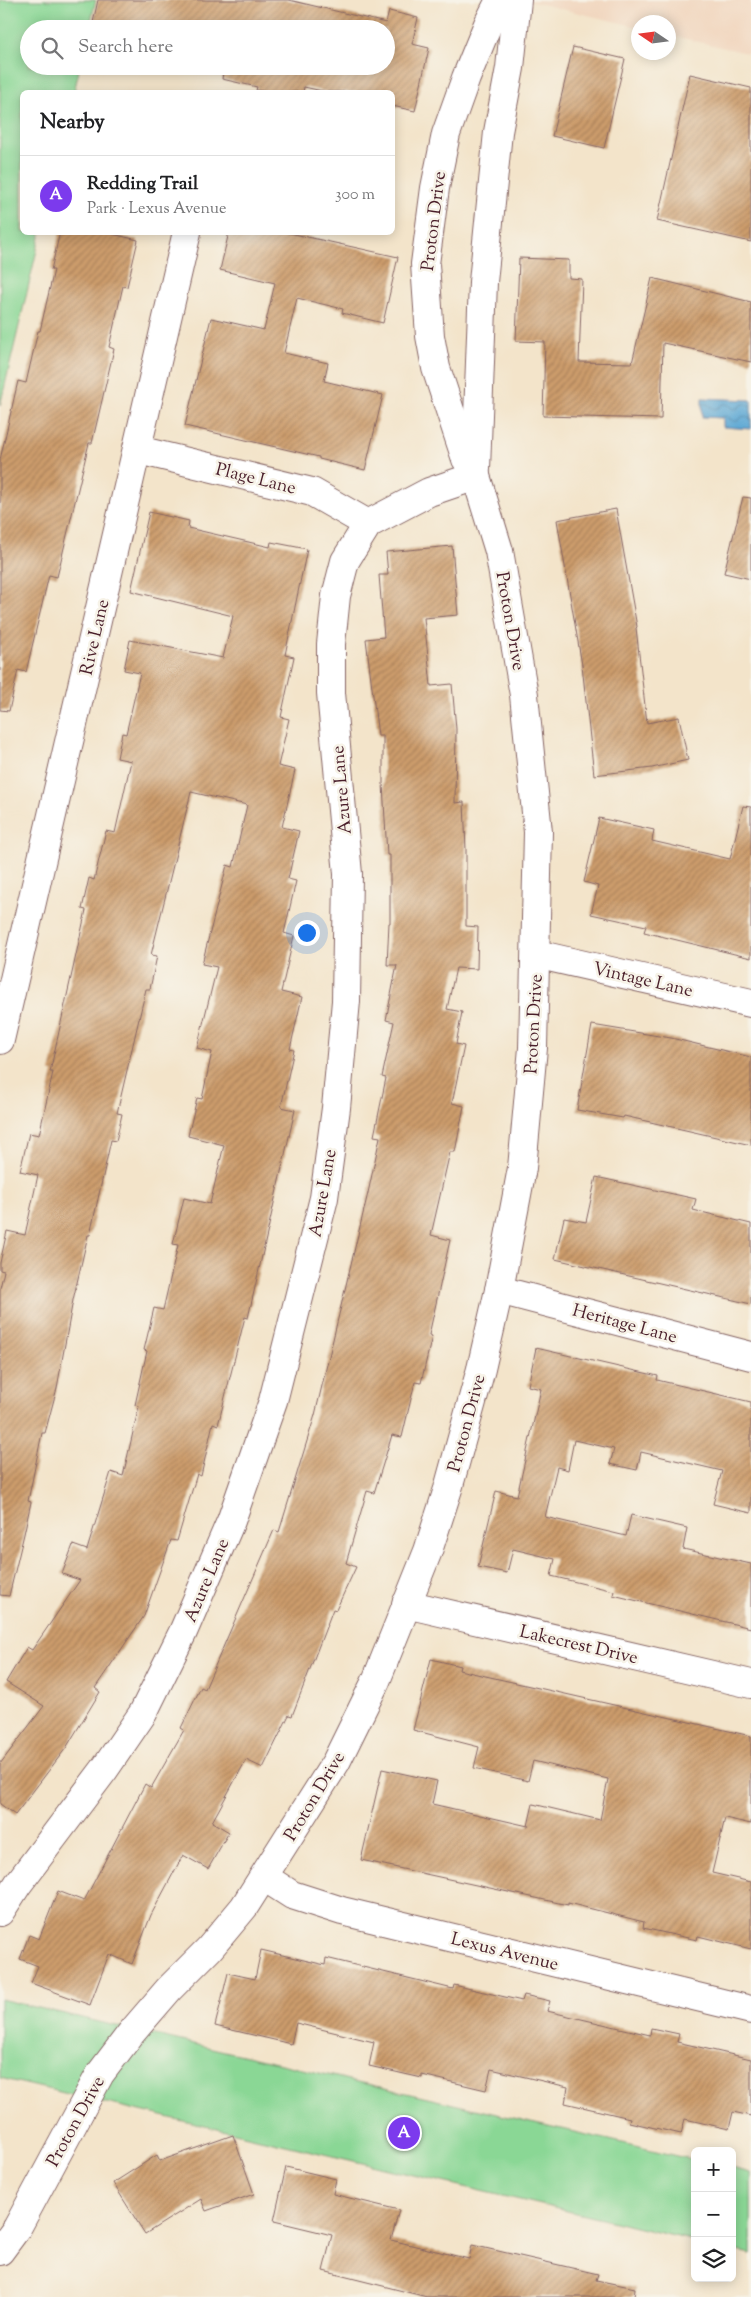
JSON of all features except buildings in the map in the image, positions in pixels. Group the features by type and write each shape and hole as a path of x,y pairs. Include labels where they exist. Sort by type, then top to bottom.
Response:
{"street":[{"name":"Proton Drive","path":"0,2251 17,2228 100,2074 162,1996 221,1935 244,1907 336,1762 376,1681 428,1551 448,1489 499,1290 522,1168 533,1048 538,832 524,696 499,551 476,476 466,459 436,368 430,336 425,264 435,188 446,134 466,78 500,0"},
{"name":"Proton Drive","path":"476,476 483,282 498,132 510,68 517,0"},
{"name":"Rive Lane","path":"0,1040 186,235"},
{"name":"Plage Lane","path":"138,450 312,492 368,524"},
{"path":"368,524 429,492 476,476"},
{"name":"Azure Lane","path":"0,1912 9,1878 104,1770 143,1712 183,1632 231,1521 273,1401 324,1198 336,1108 346,1001 348,874 331,693 331,644 336,596 345,561 368,524"},
{"name":"Vintage Lane","path":"536,954 751,1003"},
{"name":"Heritage Lane","path":"499,1290 751,1356"},
{"name":"Lakecrest Drive","path":"406,1604 751,1684"},
{"name":"Lexus Avenue","path":"264,1877 292,1894 342,1911 751,2010"}],"shaded area":[{"path":"524,0 751,0 751,54 676,37 676,15 631,15 631,25"}],"green space":[{"path":"0,0 96,0 91,20 20,20 20,75 78,75 74,90 20,90 20,235 41,235 0,406"},
{"path":"0,1999 691,2159 691,2240 0,2078"},
{"path":"736,2169 751,2173 751,2254 736,2251"}],"water":[{"path":"702,398 751,400 751,429 723,427 723,418 702,417"}],"place":[{"name":"Redding Trail","path":"404,2133"}]}
